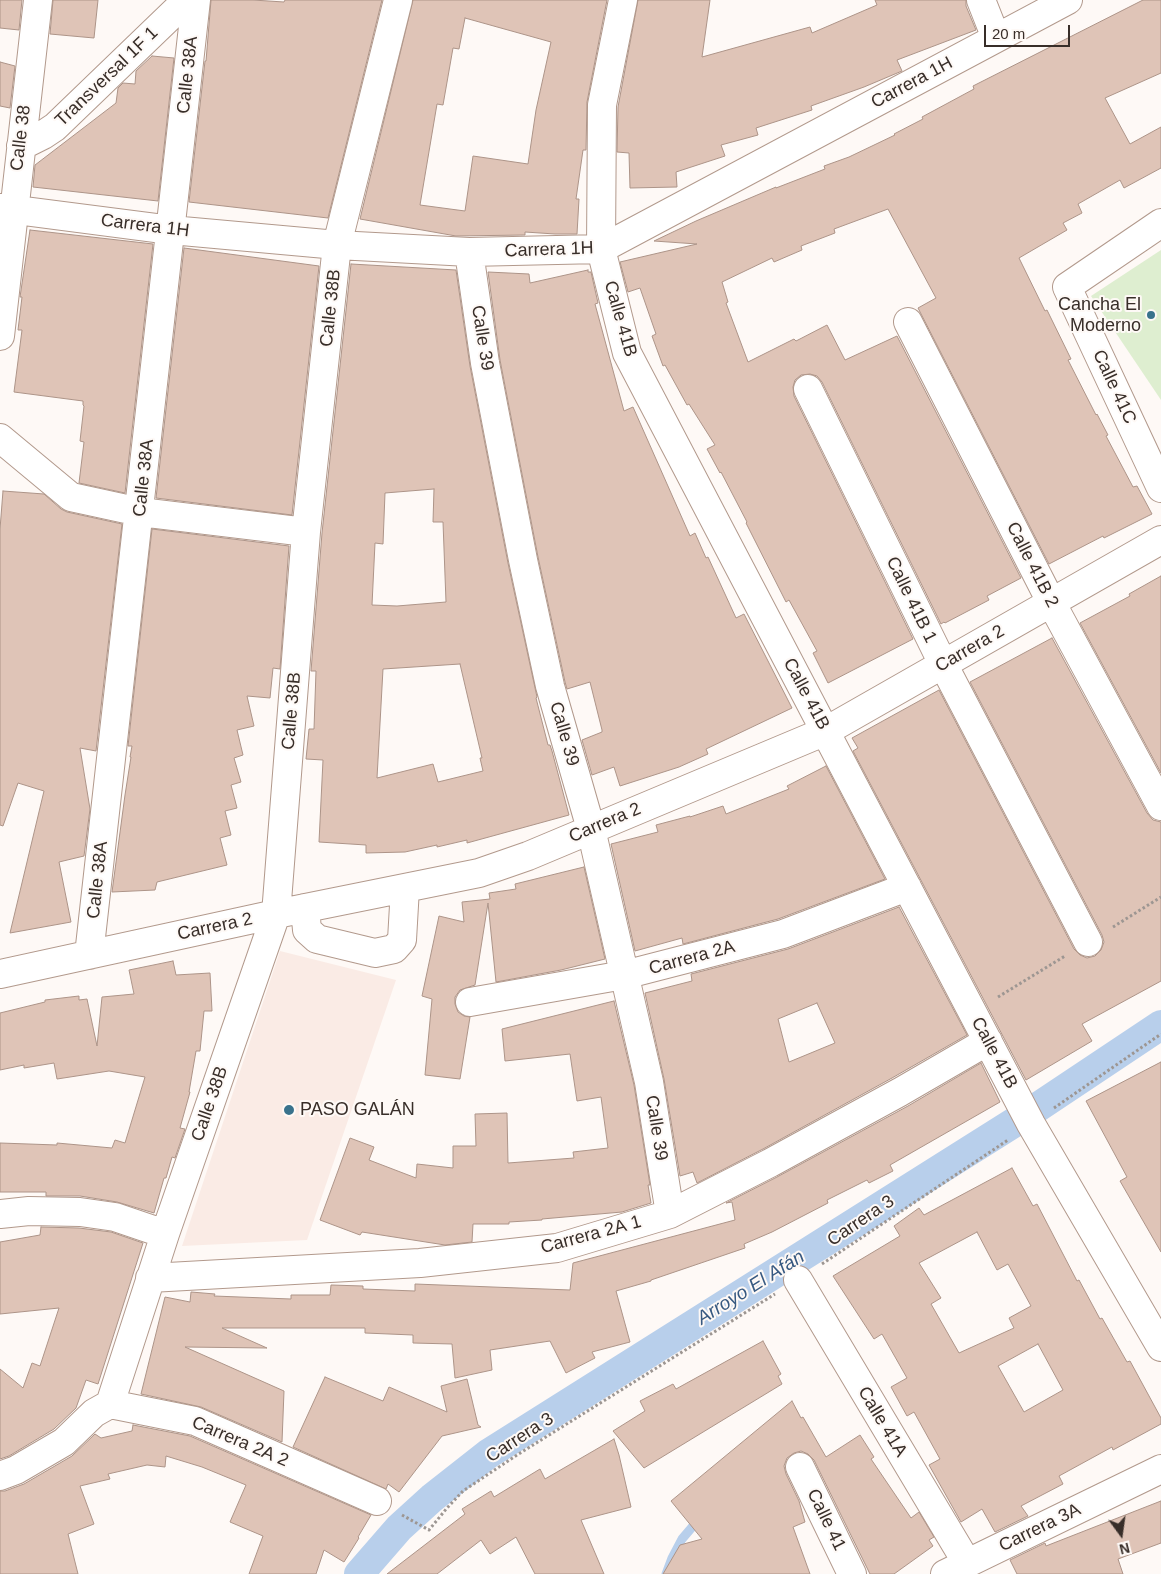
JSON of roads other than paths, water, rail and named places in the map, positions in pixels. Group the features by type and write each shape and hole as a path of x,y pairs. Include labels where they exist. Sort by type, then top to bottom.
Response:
{"street":[{"name":"Calle 38","path":"0,336 7,209 20,146 38,0"},
{"name":"Transversal 1F 1","path":"20,146 56,127 187,0"},
{"name":"Calle 38A","path":"90,955 196,0"},
{"name":"Calle 38B","path":"110,1404 150,1278 276,914 306,532 337,245 398,0"},
{"name":"Calle 41B","path":"623,0 602,105 601,250 626,353 1031,1124 1161,1347"},
{"path":"981,0 996,38"},
{"name":"Carrera 1H","path":"7,209 171,230 337,245 469,252 601,250 1068,0"},
{"name":"Calle 41C","path":"1161,223 1067,287 1161,488"},
{"name":"Calle 39","path":"469,252 485,363 550,686 592,829 649,1082 670,1214"},
{"name":"Calle 41B 2","path":"908,322 1051,602 1161,806"},
{"name":"Calle 41B 1","path":"808,389 943,664 1088,942"},
{"path":"0,438 71,497 140,512 306,532"},
{"name":"Carrera 2","path":"0,974 276,914 479,873 528,856 826,731 1161,540"},
{"name":"Carrera 2A","path":"470,1002 624,975 783,934 907,887"},
{"path":"305,908 307,930 317,939 375,953 394,949 402,940 405,888"},
{"name":"Carrera 2A 1","path":"150,1278 420,1263 557,1248 670,1214 770,1163 988,1041"},
{"path":"0,1214 29,1211 80,1212 115,1217 165,1234"},
{"name":"Calle 41A","path":"798,1280 956,1569"},
{"path":"0,1476 16,1470 64,1442 94,1413 110,1404"},
{"name":"Carrera 2A 2","path":"110,1404 194,1421 377,1501"},
{"name":"Calle 41","path":"800,1467 852,1574"},
{"name":"Carrera 3A","path":"956,1569 1161,1469"}],"waterway":[{"name":"Arroyo El Afán","path":"359,1574 399,1528 432,1498 488,1454 1026,1115 1161,1025"},
{"path":"666,1574 682,1539 699,1519"}],"place":[{"name":"Cancha El Moderno","path":"1151,315"},
{"name":"PASO GALÁN","path":"289,1110"}]}
